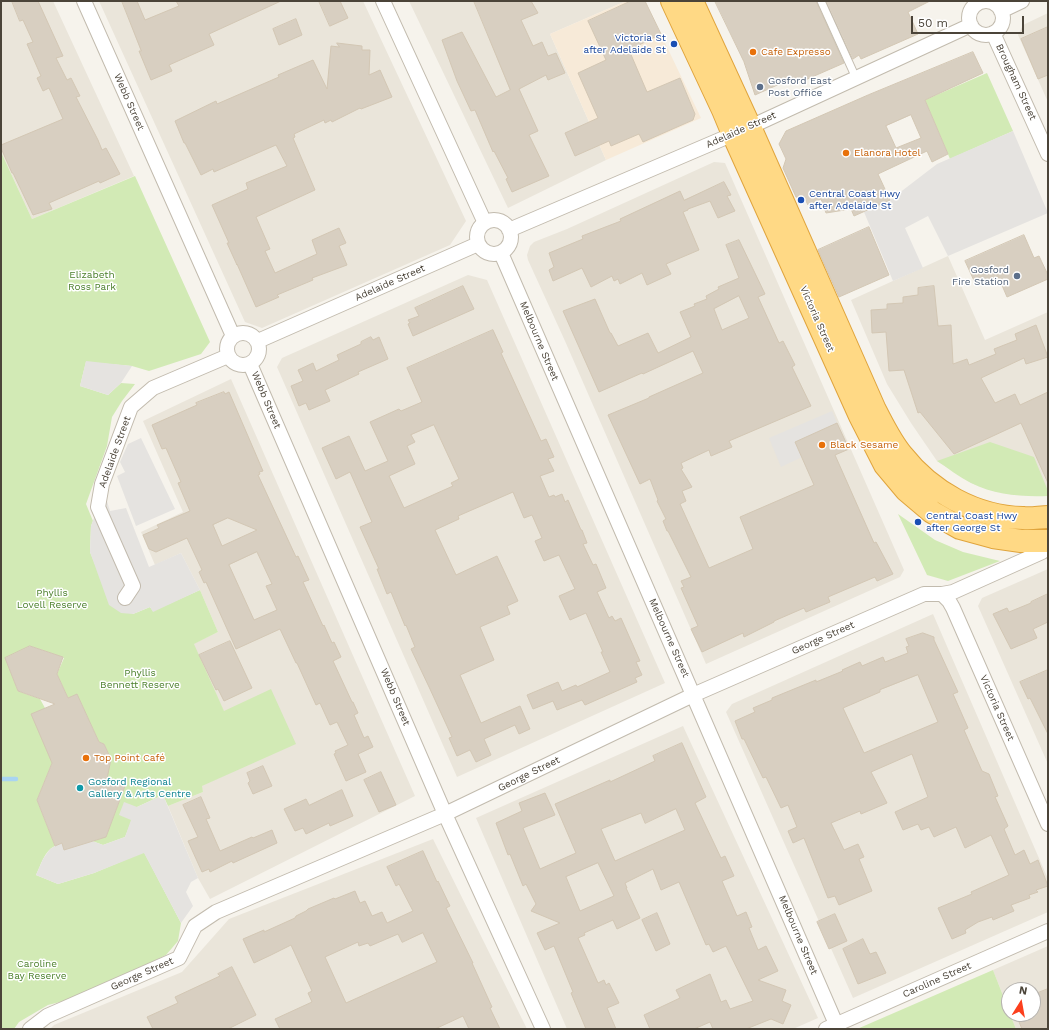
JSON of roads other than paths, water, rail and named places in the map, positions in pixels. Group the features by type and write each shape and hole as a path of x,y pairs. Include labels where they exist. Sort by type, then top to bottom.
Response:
{"highway":[{"name":"Victoria Street","path":"672,1 723,110 741,130 875,410 901,455 921,476 943,493 968,506 1004,516 1024,518 1048,517"},
{"name":"Victoria Street","path":"692,1 741,130 864,423 885,465 906,490 932,512 960,528 993,537 1021,541 1048,541"}],"street":[{"name":"Webb Street","path":"84,1 233,336"},
{"path":"383,1 485,223"},
{"path":"1001,10 1022,1"},
{"path":"979,2 994,3 1001,10 1003,16 1001,26 993,33 983,34 978,32 971,25 970,20 972,9 979,2"},
{"name":"Adelaide Street","path":"509,230 741,130 971,25"},
{"name":"Brougham Street","path":"993,33 1048,154"},
{"path":"490,221 501,222 509,230 510,241 505,250 496,254 490,254 481,249 477,240 479,230 485,223 490,221"},
{"name":"Adelaide Street","path":"258,341 478,244"},
{"name":"Melbourne Street","path":"501,252 693,695 831,1026"},
{"path":"246,332 255,337 258,341 258,356 250,364 240,365 235,363 228,356 226,350 227,345 233,336 246,332"},
{"name":"Adelaide Street","path":"125,598 133,586 98,507 102,484 131,408 153,388 228,356"},
{"name":"Webb Street","path":"250,364 445,814 543,1029"},
{"name":"George Street","path":"30,1029 47,1016 179,958 195,926 216,912 445,814 693,695 924,594 942,594 953,592 1042,552 1048,546"},
{"name":"Victoria Street","path":"942,594 953,608 1048,824"},
{"name":"Caroline Street","path":"831,1026 1048,931"}],"lane":[{"path":"821,1 856,78"}],"waterway":[{"path":"1,779 16,779"}],"place":[{"name":"Victoria St after Adelaide St","path":"674,44"},
{"name":"Cafe Expresso","path":"753,52"},
{"name":"Gosford East Post Office","path":"760,87"},
{"name":"Elanora Hotel","path":"846,153"},
{"name":"Central Coast Hwy after Adelaide St","path":"801,200"},
{"name":"Gosford Fire Station","path":"1017,276"},
{"name":"Black Sesame","path":"822,445"},
{"name":"Central Coast Hwy after George St","path":"918,522"},
{"name":"Top Point Café","path":"86,758"},
{"name":"Gosford Regional Gallery & Arts Centre","path":"80,788"}],"park label":[{"name":"Elizabeth Ross Park","path":"92,280"},
{"name":"Phyllis Lovell Reserve","path":"52,598"},
{"name":"Phyllis Bennett Reserve","path":"140,678"},
{"name":"Caroline Bay Reserve","path":"37,970"}]}
